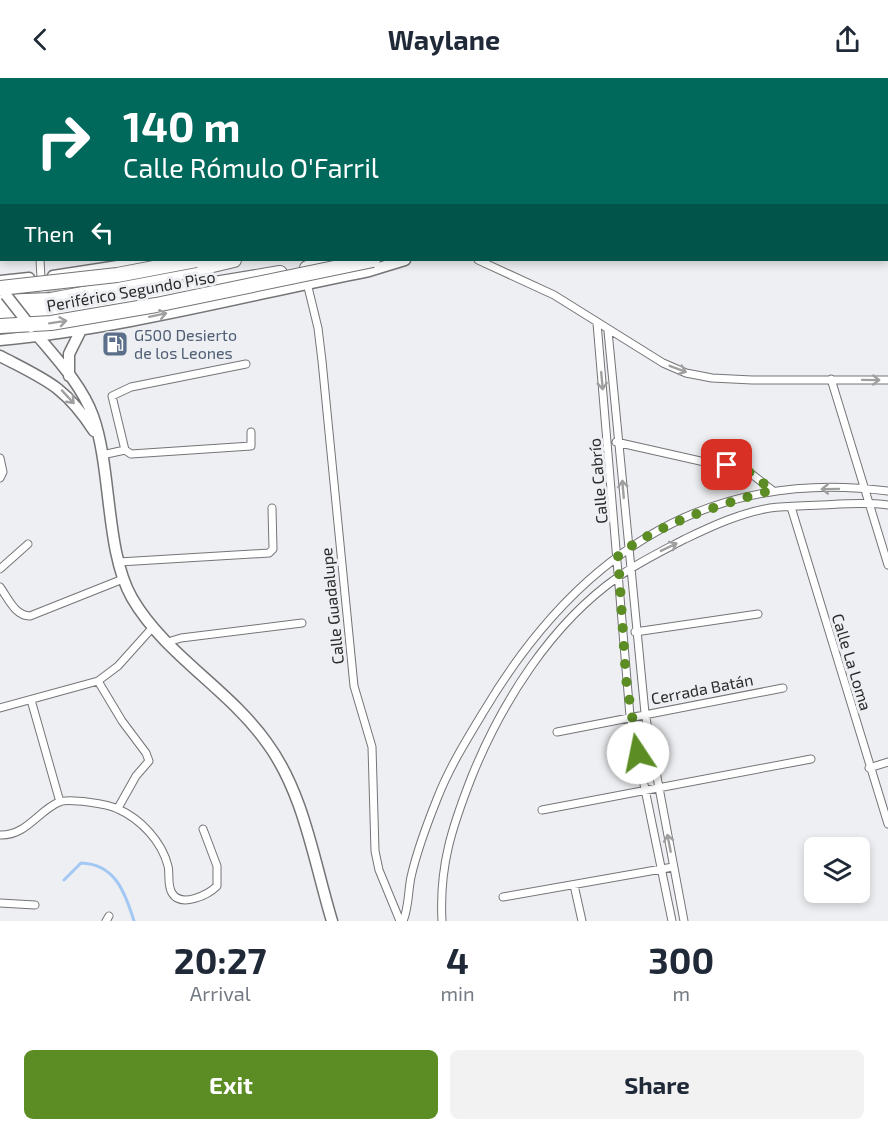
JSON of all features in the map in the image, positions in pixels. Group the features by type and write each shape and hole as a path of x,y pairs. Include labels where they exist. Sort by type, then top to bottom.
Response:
{"highway":[{"name":"Periférico Segundo Piso","path":"2,293 191,261"},
{"path":"2,293 51,300 120,287 229,261"},
{"path":"0,314 51,311 295,270 334,261"},
{"name":"Periférico Segundo Piso","path":"2,333 145,307 368,261"},
{"path":"272,278 295,270"},
{"path":"157,274 180,271"}],"main road":[{"path":"0,280 41,278 151,261"},
{"path":"2,333 39,337 81,330 369,271 402,261"},
{"path":"2,293 69,376 93,414 119,562 123,579 131,596 153,627 246,717 284,770 333,921"},
{"path":"69,376 69,354 81,330"},
{"path":"0,356 54,383 74,403 97,435"}],"street":[{"path":"40,261 41,278"},
{"path":"480,261 554,295 608,331 663,363 695,375 752,380 888,380"},
{"name":"Calle Guadalupe","path":"307,283 318,328 322,361 354,686 372,747 375,851 378,870 401,921"},
{"name":"Calle Cabrío","path":"597,323 630,716 672,921"},
{"name":"Calle Cabrío","path":"608,331 635,632 645,713 684,921"},
{"path":"246,364 131,387 112,396 125,450 131,454 251,446 251,432"},
{"path":"831,379 888,565"},
{"path":"608,440 749,472 772,490"},
{"path":"102,455 125,450"},
{"path":"0,458 3,472 0,478"},
{"name":"Calle Guadalupe","path":"401,921 417,852 438,796 463,746 519,656 577,590 628,547 659,529 700,510 772,490 865,488 888,491"},
{"path":"442,921 441,894 446,852 458,812 486,744 516,690 558,633 618,576 711,527 745,515 791,507 869,502 888,505"},
{"name":"Calle La Loma","path":"791,507 888,824"},
{"path":"119,562 269,553 273,549 272,508"},
{"path":"0,569 28,544"},
{"path":"0,587 17,612 30,616 123,579"},
{"path":"635,632 758,615"},
{"path":"168,642 181,638 302,623"},
{"path":"0,708 98,681 118,666 153,627"},
{"path":"98,681 122,721 146,753 148,761 136,776 118,808"},
{"name":"Cerrada Batán","path":"557,732 645,713 783,688"},
{"path":"30,700 60,802"},
{"path":"542,810 811,759"},
{"path":"869,768 888,762"},
{"path":"0,835 14,833 24,828 60,802 89,802 118,808 152,834 162,848 169,868 171,892 176,897 185,899 197,898 217,886 217,866 203,829"},
{"path":"503,897 673,867"},
{"path":"574,885 582,921"},
{"path":"0,903 34,905"}],"waterway":[{"path":"64,880 81,863 102,868 110,874 122,890 134,921"}],"tunnel":[{"path":"26,295 110,281"}],"place":[{"name":"G500 Desierto de los Leones","path":"115,344"}],"route":[{"path":"638,753 630,716 626,679 618,555 659,529 700,510 772,490 749,472 727,465"}]}
